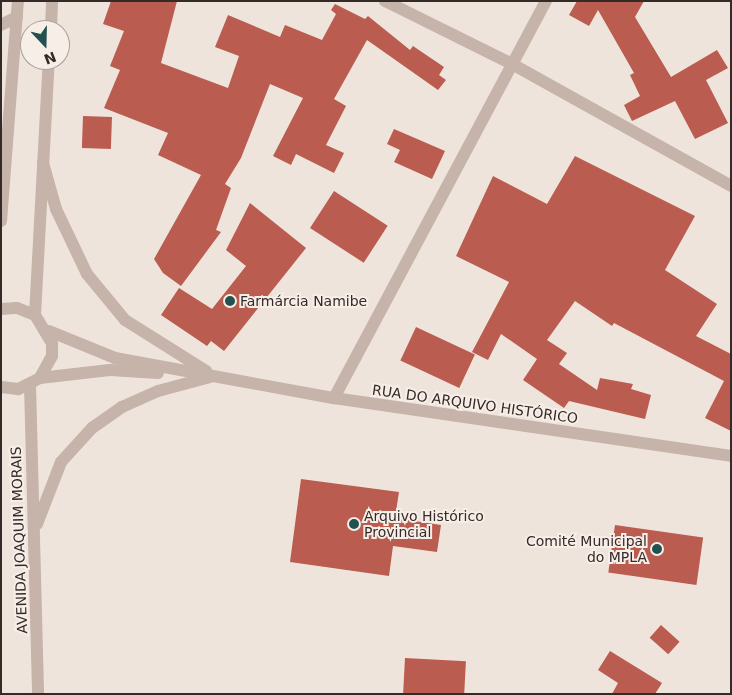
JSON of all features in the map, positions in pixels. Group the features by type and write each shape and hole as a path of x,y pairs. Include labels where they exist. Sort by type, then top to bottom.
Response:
{"street":[{"path":"1,222 5,121 18,1"},
{"path":"51,20 52,1"},
{"path":"385,1 512,64 731,186"},
{"path":"334,398 546,1"},
{"path":"1,26 17,17"},
{"path":"35,315 48,70"},
{"path":"43,163 56,209 87,274 125,320 215,376"},
{"path":"1,309 17,308 35,315 49,331 115,358 215,376"},
{"path":"35,382 52,356 49,331"},
{"path":"1,388 110,370 215,376"},
{"path":"35,530 61,462 92,428 122,407 158,392 215,376"},
{"name":"RUA DO ARQUIVO HISTÓRICO","path":"215,376 334,398 731,456"},
{"name":"AVENIDA JOAQUIM MORAIS","path":"35,382 38,694"}],"building":[{"path":"111,1 177,1 161,63 228,88 239,56 215,47 228,15 280,37 285,25 322,40 336,14 331,10 335,4 365,19 368,16 410,50 413,46 444,67 439,75 446,80 438,90 367,40 334,99 346,106 326,145 344,153 334,173 296,154 291,165 273,156 303,98 270,84 241,158 225,184 231,188 216,230 221,232 181,286 163,273 154,259 201,175 158,155 168,133 104,108 120,70 110,66 124,31 103,24"},
{"path":"577,1 644,1 635,17 671,77 717,50 728,68 706,80 728,123 695,139 675,101 632,121 624,105 640,96 630,75 634,73 598,10 589,26 569,15"},
{"path":"83,116 112,117 111,149 82,148"},
{"path":"394,129 445,151 432,179 394,162 400,150 387,144"},
{"path":"575,156 695,216 665,270 717,304 696,336 731,354 731,431 705,418 724,381 614,323 612,326 575,301 547,340 567,353 559,364 597,390 600,378 633,384 631,389 651,395 645,419 569,401 564,408 523,380 537,359 501,334 488,360 472,352 509,282 456,256 493,176 547,204"},
{"path":"334,191 388,226 364,263 310,228"},
{"path":"250,203 306,248 224,351 211,341 207,346 161,315 179,288 212,309 246,266 226,250"},
{"path":"416,327 475,354 459,388 400,361"},
{"path":"301,479 399,492 395,518 441,525 437,552 393,546 389,576 290,562"},
{"path":"615,525 703,537 696,585 608,573"},
{"path":"661,625 680,642 668,654 650,638"},
{"path":"610,651 662,683 655,694 612,694 618,683 598,670"},
{"path":"405,658 466,661 464,694 403,694"}],"place":[{"name":"Farmárcia Namibe","path":"230,301"},
{"name":"Arquivo Histórico Provincial","path":"354,524"},
{"name":"Comité Municipal do MPLA","path":"657,549"}]}
